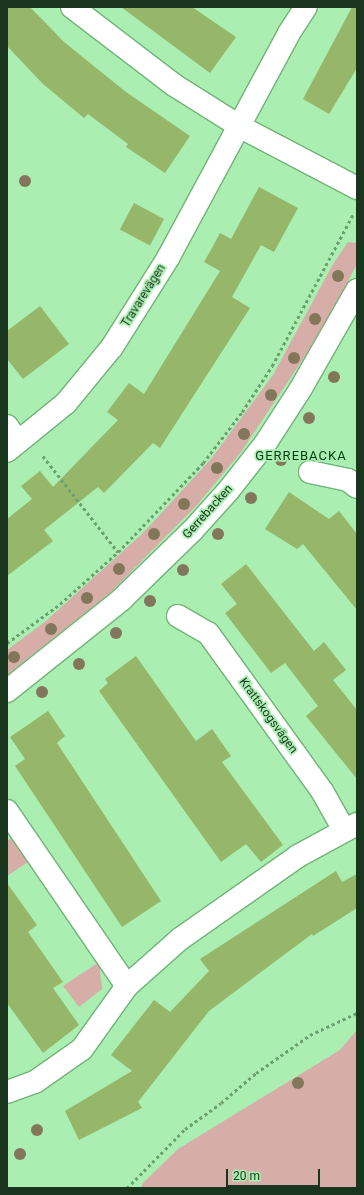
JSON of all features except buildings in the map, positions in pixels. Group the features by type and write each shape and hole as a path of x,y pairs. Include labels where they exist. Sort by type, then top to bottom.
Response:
{"street":[{"path":"72,7 174,85 238,126 357,188"},
{"name":"Travarevägen","path":"15,438 66,403 112,347 168,258 289,33 306,7"},
{"name":"Gerrebacken","path":"7,691 121,600 192,531 228,491 265,444 300,390 357,290"},
{"path":"310,472 348,480 357,487"},
{"name":"Krattskogsvägen","path":"7,1092 35,1082 82,1049 127,986 180,939 298,856 350,827 322,791 208,633 178,616"},
{"path":"7,811 127,986"}],"path":[{"path":"7,643 60,604 118,552 203,463 242,412 313,292 357,207"},
{"path":"15,438 118,552"},
{"path":"127,1188 184,1129 221,1103 256,1073 310,1035 357,1013"}],"shaded area":[{"path":"348,242 357,243 357,264 321,332 241,452 197,505 110,593 7,675 7,650 46,621 143,533 211,459 273,375 333,264"},
{"path":"11,838 28,862 7,876 7,841"},
{"path":"99,962 102,989 79,1007 63,986"},
{"path":"357,1030 357,1188 142,1188 142,1184 178,1149 340,1050"}],"district":[{"name":"GERREBACKA","path":"301,456"}]}
